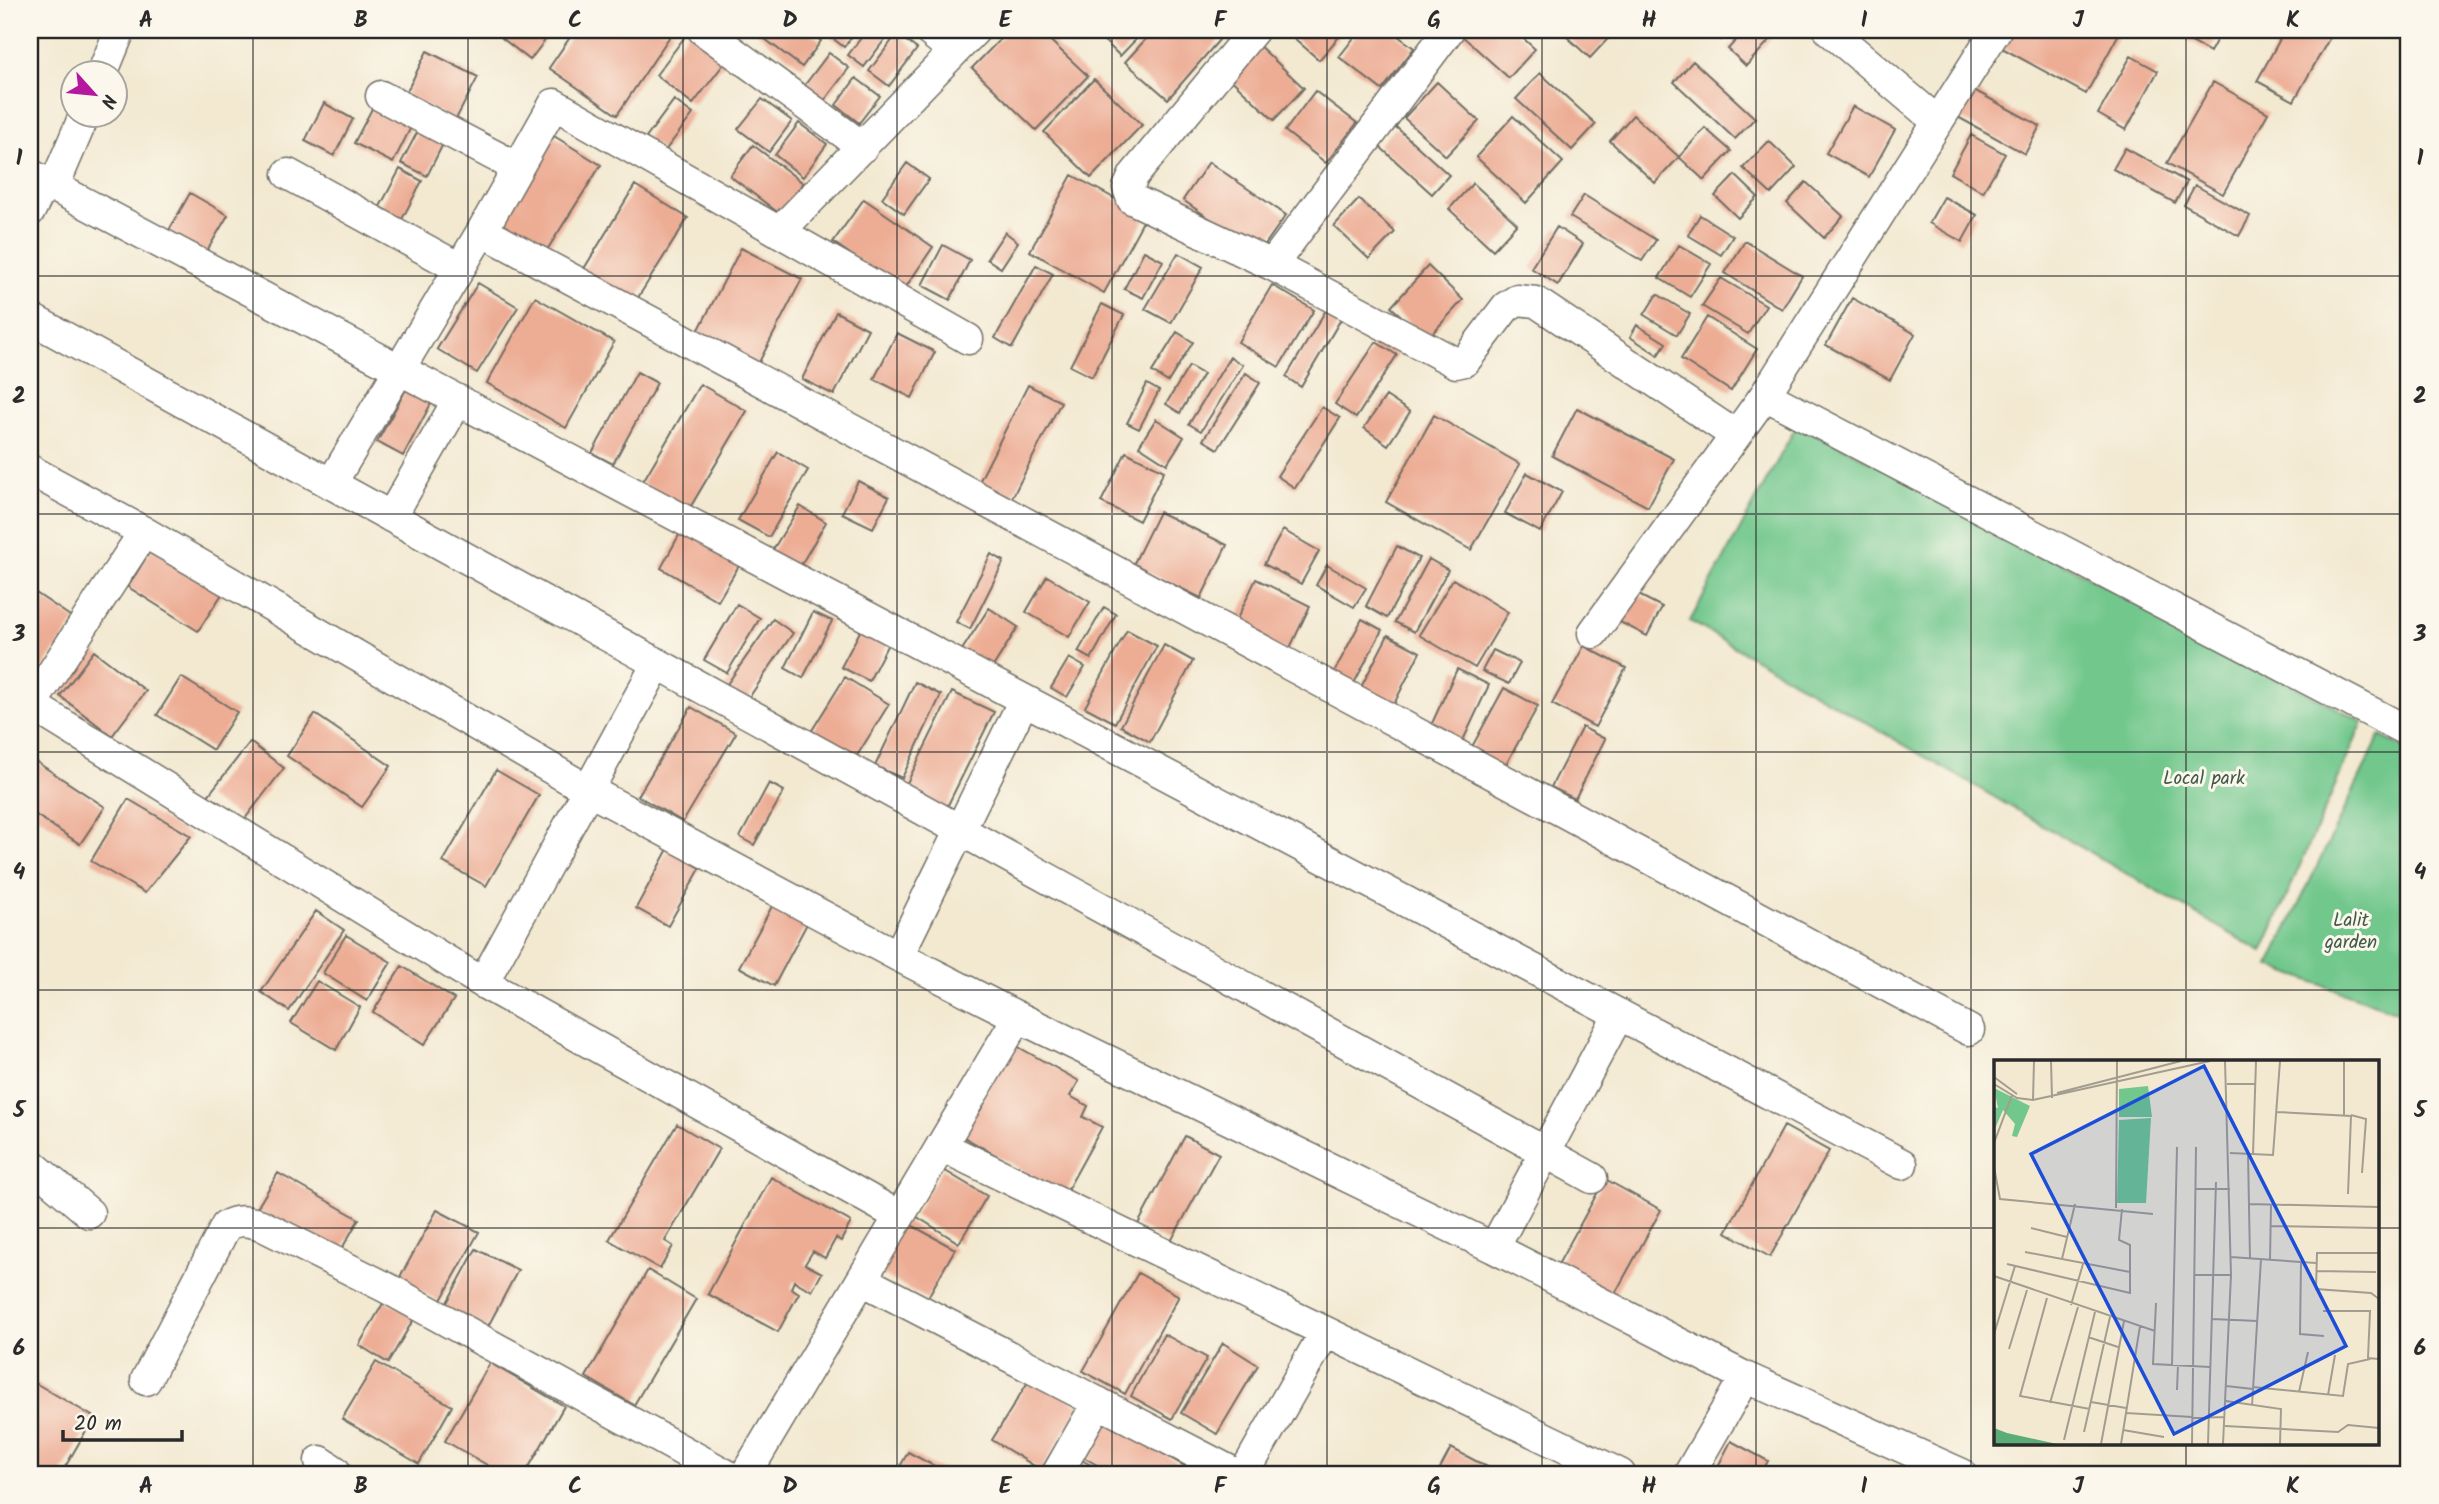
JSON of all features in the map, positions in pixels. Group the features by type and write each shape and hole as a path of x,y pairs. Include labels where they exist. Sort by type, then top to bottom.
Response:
{"street":[{"path":"108,60 121,30"},
{"path":"703,30 863,147"},
{"path":"928,30 954,51"},
{"path":"779,232 975,30"},
{"path":"1254,30 1134,175 1128,188 1132,199 1272,265 1456,363 1465,361 1506,307 1517,300 1536,302 1735,435"},
{"path":"1272,265 1449,30"},
{"path":"1829,30 1938,122"},
{"path":"1592,633 1765,395 1996,30"},
{"path":"381,96 518,168"},
{"path":"331,484 482,231 554,104 968,339"},
{"path":"30,211 43,180 75,130"},
{"path":"288,174 459,268"},
{"path":"43,180 1902,1164"},
{"path":"482,231 1969,1030"},
{"path":"30,318 1592,1178"},
{"path":"1765,395 2409,732"},
{"path":"391,517 458,400"},
{"path":"33,477 144,532 588,790 898,956 1493,1248 1745,1377 1962,1474"},
{"path":"144,532 33,713 483,983 900,1216"},
{"path":"483,983 657,664"},
{"path":"898,956 1024,700"},
{"path":"1493,1248 1619,1014"},
{"path":"747,1474 1018,1017"},
{"path":"941,1146 1620,1474"},
{"path":"30,1163 89,1213"},
{"path":"146,1380 226,1226 234,1221 242,1221 258,1224 387,1288 726,1474"},
{"path":"862,1280 1237,1474"},
{"path":"1244,1474 1325,1332"},
{"path":"1689,1474 1745,1377"},
{"path":"1057,1474 1098,1402"}],"green space":[{"name":"Local park","path":"1798,423 2363,722 2262,952 1690,621"},
{"name":"Lalit garden","path":"2380,736 2409,750 2409,1016 2269,966"}],"building":[{"path":"509,30 542,30 549,35 530,60 502,38"},
{"path":"575,30 674,30 617,115 549,68"},
{"path":"690,30 729,57 693,104 656,75"},
{"path":"753,30 807,30 821,41 802,67"},
{"path":"831,30 857,30 844,47 827,34"},
{"path":"867,30 892,30 864,67 848,55"},
{"path":"1009,30 1039,30 1088,76 1036,130 972,68"},
{"path":"1145,30 1120,56 1095,32"},
{"path":"1154,30 1207,30 1219,40 1168,99 1125,62"},
{"path":"1285,30 1345,30 1319,60"},
{"path":"1360,30 1390,30 1414,48 1382,90 1339,57"},
{"path":"1466,30 1514,30 1535,49 1509,78 1461,35"},
{"path":"1573,30 1616,30 1590,58 1567,37"},
{"path":"1709,30 1731,30 1721,40"},
{"path":"1745,30 1779,30 1746,66 1728,49"},
{"path":"2012,30 2121,30 2086,94 2002,48"},
{"path":"2186,30 2222,30 2210,52 2182,37"},
{"path":"2285,30 2334,30 2294,101 2257,81"},
{"path":"897,34 917,49 889,86 869,71"},
{"path":"1252,39 1304,88 1274,120 1222,71"},
{"path":"427,51 478,77 455,121 405,95"},
{"path":"829,53 849,68 821,105 801,90"},
{"path":"2131,56 2158,71 2126,130 2098,114"},
{"path":"1693,61 1755,118 1735,139 1674,82"},
{"path":"1540,73 1596,124 1572,150 1516,99"},
{"path":"856,78 880,96 859,123 836,105"},
{"path":"1094,79 1142,125 1091,178 1044,132"},
{"path":"1437,82 1479,121 1446,156 1404,118"},
{"path":"2213,82 2268,113 2223,194 2167,163"},
{"path":"1972,89 2040,126 2025,154 1956,116"},
{"path":"1315,91 1357,123 1326,163 1285,131"},
{"path":"762,99 792,121 769,152 738,129"},
{"path":"674,100 693,114 664,152 646,138"},
{"path":"376,101 414,121 393,163 354,143"},
{"path":"324,103 353,119 334,156 305,141"},
{"path":"1853,106 1895,130 1869,177 1826,153"},
{"path":"1633,115 1679,157 1655,183 1610,141"},
{"path":"1513,116 1563,162 1526,203 1476,157"},
{"path":"422,123 447,136 427,176 401,163"},
{"path":"799,123 827,144 803,177 775,155"},
{"path":"1396,127 1449,175 1432,194 1378,145"},
{"path":"1705,128 1731,151 1704,180 1679,157"},
{"path":"1971,135 2005,154 1983,192 1950,173"},
{"path":"554,136 601,165 545,253 500,224"},
{"path":"1769,141 1796,167 1771,194 1743,168"},
{"path":"753,145 803,183 780,214 730,176"},
{"path":"2125,148 2187,182 2175,203 2113,169"},
{"path":"1209,162 1286,215 1259,253 1183,200"},
{"path":"907,163 929,179 904,214 882,198"},
{"path":"400,169 422,181 399,225 376,214"},
{"path":"1072,175 1146,216 1104,293 1030,251"},
{"path":"1735,175 1758,197 1738,218 1715,196"},
{"path":"1806,182 1843,216 1824,238 1787,203"},
{"path":"1473,183 1517,224 1493,250 1449,209"},
{"path":"635,185 688,218 634,304 582,272"},
{"path":"2195,185 2250,216 2239,236 2184,205"},
{"path":"190,193 228,215 204,256 167,234"},
{"path":"1584,195 1656,240 1642,261 1570,217"},
{"path":"1944,197 1977,215 1962,242 1929,223"},
{"path":"864,199 933,247 903,291 833,242"},
{"path":"1359,199 1395,232 1369,259 1334,226"},
{"path":"1700,215 1733,236 1721,255 1688,235"},
{"path":"1557,227 1583,244 1558,285 1531,268"},
{"path":"1005,232 1018,242 1001,268 987,259"},
{"path":"1745,241 1802,276 1782,309 1725,273"},
{"path":"943,245 970,260 950,300 922,285"},
{"path":"1679,245 1711,264 1690,297 1659,278"},
{"path":"741,248 802,279 755,370 694,339"},
{"path":"1144,251 1163,261 1143,298 1124,289"},
{"path":"1178,253 1203,267 1171,323 1145,309"},
{"path":"1036,265 1053,274 1012,348 995,338"},
{"path":"1428,266 1463,300 1427,339 1391,307"},
{"path":"1721,278 1766,305 1748,334 1702,306"},
{"path":"478,283 518,307 477,373 437,349"},
{"path":"1272,285 1314,310 1279,367 1238,342"},
{"path":"1657,294 1690,314 1677,335 1644,315"},
{"path":"535,297 614,342 566,428 487,383"},
{"path":"1852,298 1915,334 1890,380 1826,345"},
{"path":"1102,304 1124,315 1092,377 1070,366"},
{"path":"1326,310 1341,319 1301,387 1286,377"},
{"path":"836,312 868,329 834,395 802,379"},
{"path":"1707,317 1757,349 1731,391 1681,359"},
{"path":"1637,325 1666,343 1658,355 1630,337"},
{"path":"1177,332 1193,342 1168,382 1152,372"},
{"path":"897,333 935,352 912,398 874,379"},
{"path":"1376,342 1397,355 1356,418 1335,404"},
{"path":"1230,357 1243,365 1201,431 1189,424"},
{"path":"1189,366 1203,374 1180,413 1166,404"},
{"path":"637,372 657,383 613,464 592,453"},
{"path":"1246,373 1260,383 1218,449 1203,440"},
{"path":"700,384 747,411 688,511 642,483"},
{"path":"1147,384 1159,391 1139,429 1127,423"},
{"path":"1028,385 1061,402 1011,500 978,484"},
{"path":"408,386 433,400 403,456 377,442"},
{"path":"1386,396 1410,412 1388,445 1364,428"},
{"path":"1322,407 1340,418 1295,488 1277,476"},
{"path":"1577,408 1674,459 1648,507 1552,456"},
{"path":"1434,415 1520,464 1471,550 1386,502"},
{"path":"1156,419 1184,437 1167,464 1139,446"},
{"path":"778,452 808,470 769,537 738,520"},
{"path":"1126,452 1164,471 1139,521 1101,502"},
{"path":"1527,473 1562,492 1540,532 1505,513"},
{"path":"858,481 889,497 873,528 842,513"},
{"path":"800,506 826,522 795,575 767,559"},
{"path":"1159,512 1227,545 1201,598 1133,565"},
{"path":"683,528 741,562 718,601 661,568"},
{"path":"1283,530 1319,551 1301,584 1264,564"},
{"path":"153,546 224,591 198,631 128,587"},
{"path":"1397,546 1419,558 1387,618 1366,606"},
{"path":"991,554 1004,561 970,629 956,622"},
{"path":"1429,559 1448,570 1414,632 1395,622"},
{"path":"1327,565 1366,588 1354,607 1316,585"},
{"path":"1047,576 1090,602 1069,637 1026,612"},
{"path":"1256,579 1310,606 1288,652 1234,625"},
{"path":"1453,579 1508,612 1475,668 1419,635"},
{"path":"30,589 76,620 42,670 30,662"},
{"path":"1629,590 1662,607 1647,636 1614,619"},
{"path":"737,604 760,618 727,673 704,660"},
{"path":"1104,607 1116,614 1091,659 1078,652"},
{"path":"989,608 1018,627 989,673 960,653"},
{"path":"813,612 832,621 803,678 785,668"},
{"path":"773,619 793,633 746,702 725,687"},
{"path":"1362,619 1382,630 1350,691 1330,680"},
{"path":"864,624 891,638 869,681 841,667"},
{"path":"1127,630 1157,646 1115,723 1085,707"},
{"path":"1388,635 1420,652 1394,704 1361,687"},
{"path":"1164,645 1193,661 1150,742 1121,726"},
{"path":"1584,646 1626,668 1595,727 1552,704"},
{"path":"1493,650 1520,663 1509,684 1482,671"},
{"path":"94,651 146,691 112,736 60,696"},
{"path":"1069,658 1085,667 1067,697 1051,688"},
{"path":"1457,669 1489,685 1459,749 1427,734"},
{"path":"181,677 237,712 213,750 157,715"},
{"path":"845,677 889,704 855,759 811,732"},
{"path":"915,682 941,695 902,778 875,766"},
{"path":"1504,688 1538,706 1502,772 1468,754"},
{"path":"952,692 994,712 943,815 901,795"},
{"path":"691,707 736,733 683,822 638,796"},
{"path":"315,714 391,766 362,807 287,756"},
{"path":"1582,727 1605,739 1575,799 1551,787"},
{"path":"250,742 284,768 244,820 207,797"},
{"path":"32,759 105,807 80,844 30,811"},
{"path":"496,770 539,795 486,886 443,862"},
{"path":"769,783 784,791 754,845 740,837"},
{"path":"128,799 191,836 145,893 91,861"},
{"path":"668,849 701,867 668,926 636,908"},
{"path":"776,899 810,918 774,986 739,967"},
{"path":"316,911 344,930 289,1011 261,992"},
{"path":"346,935 391,962 367,1001 323,973"},
{"path":"402,966 454,999 424,1045 373,1012"},
{"path":"317,981 360,1007 336,1050 291,1023"},
{"path":"1013,1044 1079,1081 1070,1096 1088,1106 1083,1117 1102,1127 1065,1194 962,1136"},
{"path":"677,1124 719,1149 665,1241 673,1246 660,1269 609,1240"},
{"path":"1784,1126 1829,1151 1770,1257 1726,1232"},
{"path":"1185,1136 1219,1154 1170,1243 1137,1226"},
{"path":"942,1169 987,1196 959,1243 914,1215"},
{"path":"278,1173 359,1219 337,1257 256,1210"},
{"path":"771,1177 851,1222 841,1241 836,1238 825,1258 813,1251 805,1264 822,1273 812,1291 794,1281 791,1288 799,1293 778,1332 708,1294"},
{"path":"1605,1179 1661,1210 1611,1301 1555,1270"},
{"path":"437,1210 479,1232 440,1302 399,1279"},
{"path":"904,1221 955,1249 927,1299 876,1271"},
{"path":"476,1249 518,1270 485,1332 443,1310"},
{"path":"648,1270 696,1299 634,1405 586,1377"},
{"path":"1138,1273 1179,1296 1125,1394 1083,1371"},
{"path":"385,1300 415,1317 388,1363 359,1345"},
{"path":"1164,1334 1207,1358 1172,1419 1131,1396"},
{"path":"1223,1343 1258,1365 1217,1434 1181,1413"},
{"path":"376,1362 452,1406 419,1464 342,1419"},
{"path":"490,1363 564,1406 525,1474 503,1474 445,1441"},
{"path":"1031,1377 1080,1406 1041,1470 992,1440"},
{"path":"30,1380 94,1417 61,1474 49,1474 30,1463"},
{"path":"1105,1420 1198,1474 1113,1474 1083,1457"},
{"path":"1731,1441 1768,1461 1761,1474 1714,1474"},
{"path":"1451,1448 1493,1470 1491,1474 1437,1474"},
{"path":"908,1452 949,1474 896,1474"},
{"path":"1080,1459 1107,1474 1071,1474"}]}
